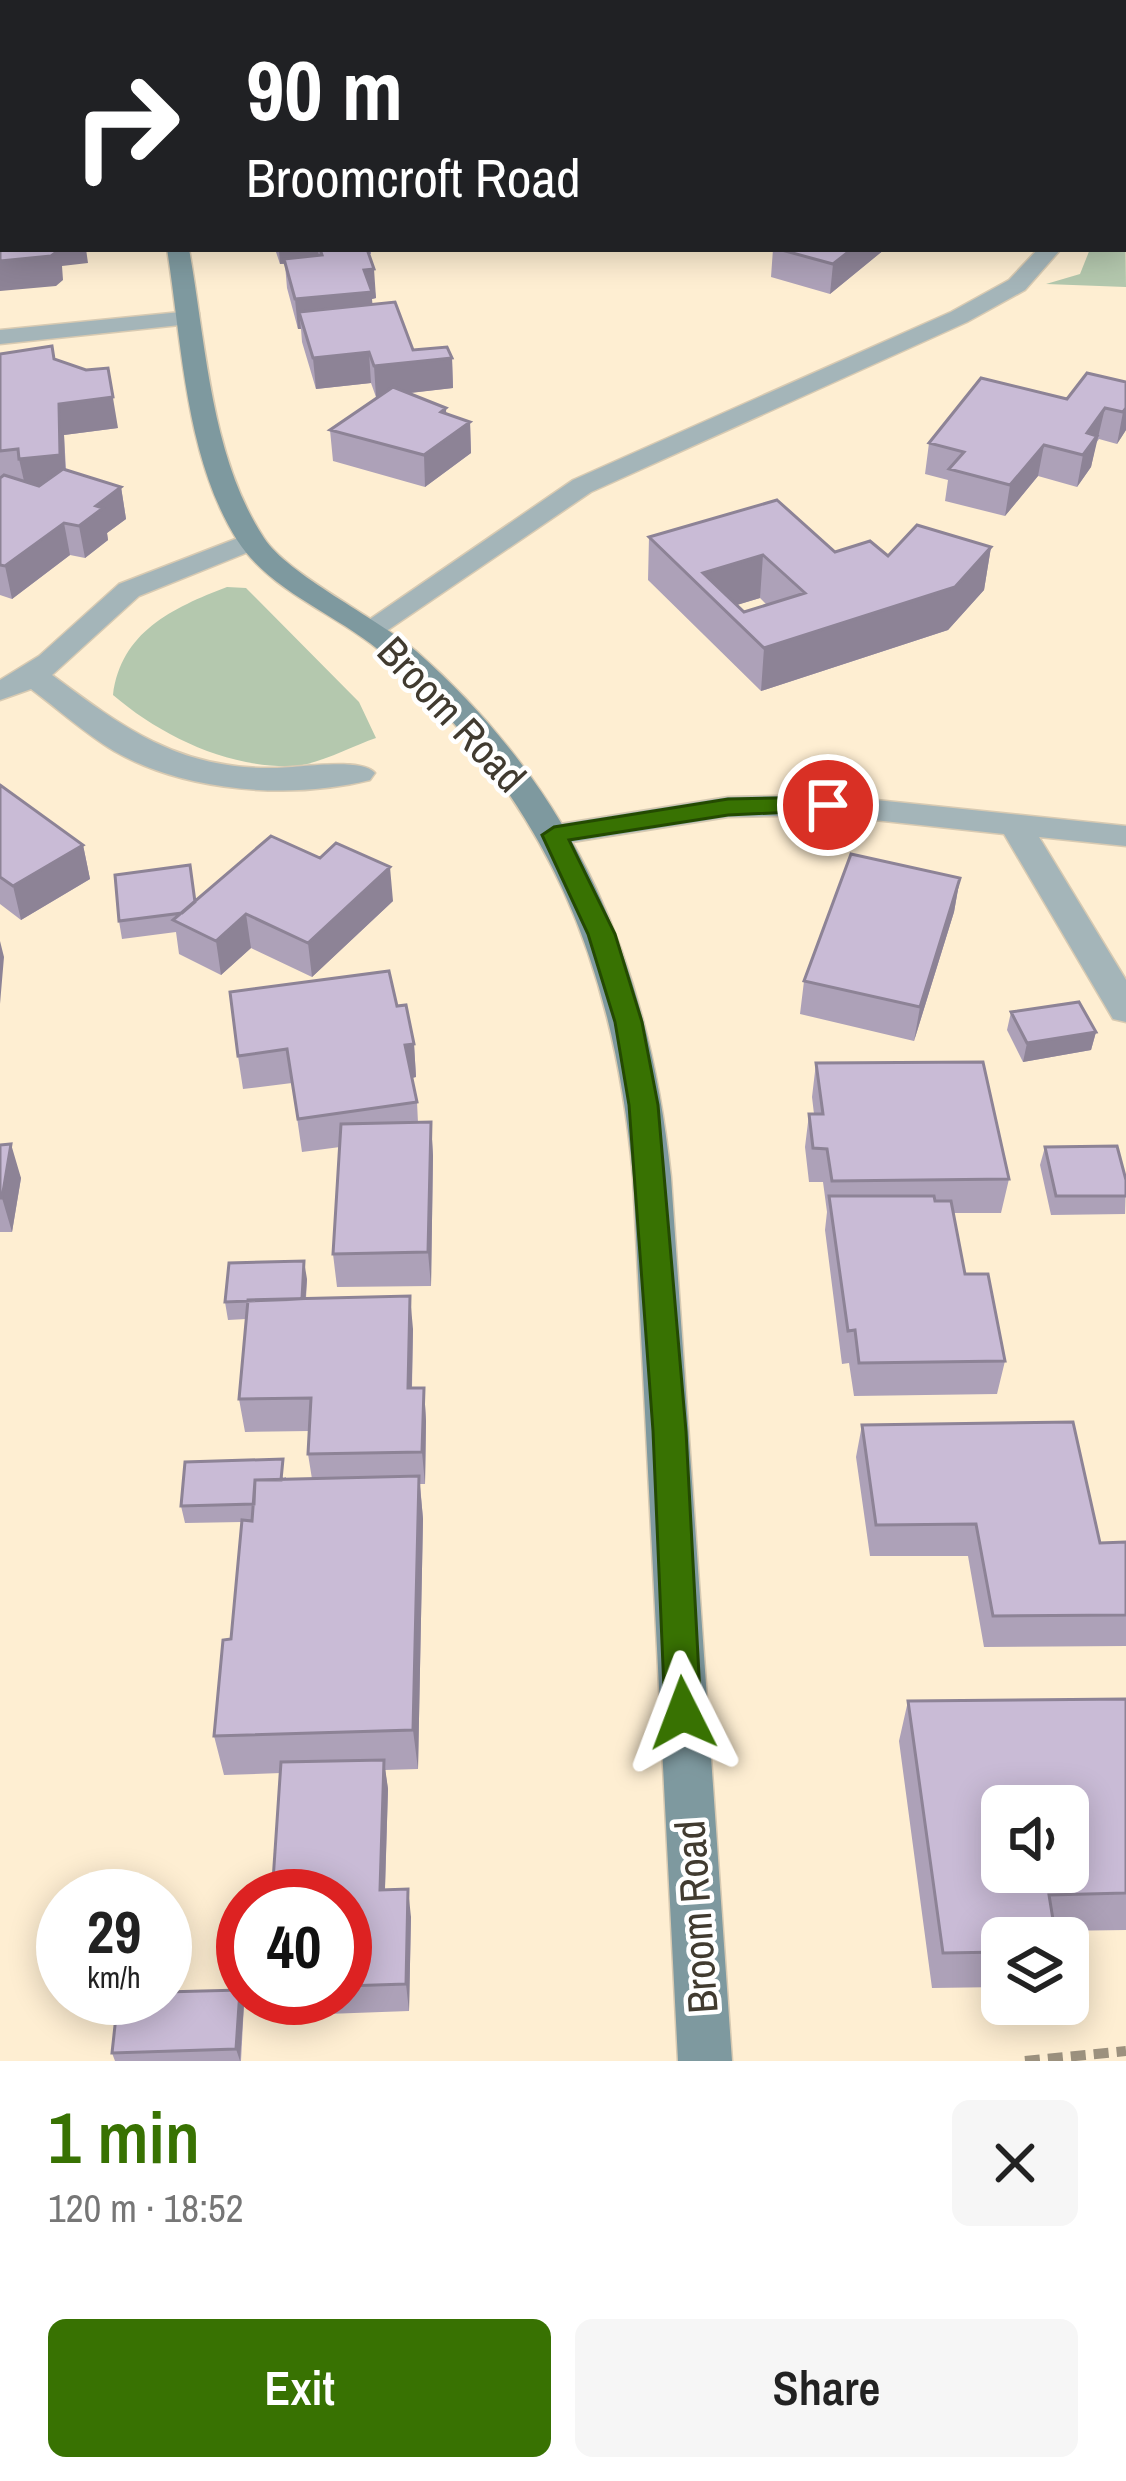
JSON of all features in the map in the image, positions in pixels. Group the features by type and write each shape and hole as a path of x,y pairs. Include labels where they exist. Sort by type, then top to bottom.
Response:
{"street":[{"path":"179,252 215,445 250,541 372,628"},
{"name":"Broom Road","path":"705,2061 669,1431 644,1105 629,1022 602,934 554,835 474,727 372,628 582,486 959,317 1017,285 1047,252"},
{"path":"0,337 191,317"},
{"path":"0,691 36,678 112,601 142,583 250,541"},
{"path":"36,678 124,743 166,764 256,782 358,773"},
{"path":"554,835 728,807 828,805 1126,836"},
{"path":"1015,824 1126,1010"}],"path":[{"path":"1025,2061 1126,2051"}],"green space":[{"path":"1089,252 1125,252 1126,287 1046,284 1080,274"},
{"path":"227,587 246,588 359,702 376,738 305,765 245,762 174,736 113,695 126,654 152,625"}],"building":[{"path":"0,252 57,252 51,256 0,261"},
{"path":"368,252 374,269 364,270 372,292 295,299 284,259"},
{"path":"789,252 848,252 833,264"},
{"path":"395,302 413,350 447,347 452,358 374,366 369,352 313,358 299,312"},
{"path":"52,346 54,359 86,370 108,368 113,397 59,404 60,455 19,459 18,449 0,451 0,354"},
{"path":"1087,373 1126,382 1126,408 1123,412 1105,408 1087,433 1097,436 1083,455 1044,445 1010,485 949,469 964,452 929,443 981,378 1067,399"},
{"path":"393,387 470,422 424,455 330,430"},
{"path":"63,469 121,487 79,526 64,523 0,565 0,478 4,475 39,486"},
{"path":"777,500 835,552 870,541 888,556 917,525 991,547 955,587 764,648 649,537","holes":["763,555 805,593 744,612 703,573"]},
{"path":"0,785 83,845 13,886 0,877"},
{"path":"271,836 320,858 336,843 390,867 308,943 246,914 216,941 173,920"},
{"path":"851,854 960,878 920,1007 804,981"},
{"path":"190,865 195,902 182,913 119,921 115,875"},
{"path":"389,971 397,1006 406,1005 414,1044 405,1045 417,1102 298,1119 287,1049 238,1056 230,992"},
{"path":"1079,1002 1096,1032 1027,1043 1011,1012"},
{"path":"983,1062 1009,1179 832,1181 827,1149 813,1148 809,1114 823,1114 816,1063"},
{"path":"431,1122 428,1252 333,1254 341,1124"},
{"path":"11,1144 2,1198 0,1198 0,1145"},
{"path":"1117,1146 1126,1196 1056,1196 1045,1147"},
{"path":"829,1196 934,1196 935,1201 951,1201 965,1274 988,1274 1005,1361 859,1363 855,1330 848,1331"},
{"path":"304,1261 302,1299 225,1302 229,1263"},
{"path":"410,1296 408,1388 424,1388 422,1452 308,1454 311,1398 239,1399 248,1300"},
{"path":"1073,1422 1100,1543 1126,1542 1126,1615 993,1616 976,1524 876,1525 862,1425"},
{"path":"283,1459 281,1480 255,1480 254,1504 181,1506 185,1462"},
{"path":"419,1476 413,1730 214,1736 223,1640 231,1639 242,1520 252,1521 255,1480"},
{"path":"1126,1699 1126,1893 1049,1895 1053,1917 981,1917 981,1952 943,1953 908,1701"},
{"path":"384,1760 380,1890 408,1889 406,1984 372,1985 372,1869 274,1869 281,1762"},
{"path":"192,1991 216,1991 216,2025 238,2025 236,2049 112,2053 115,2025 192,2025"}],"route":[{"path":"683,1713 669,1431 644,1105 629,1022 602,934 554,835 728,807 828,805"}]}
